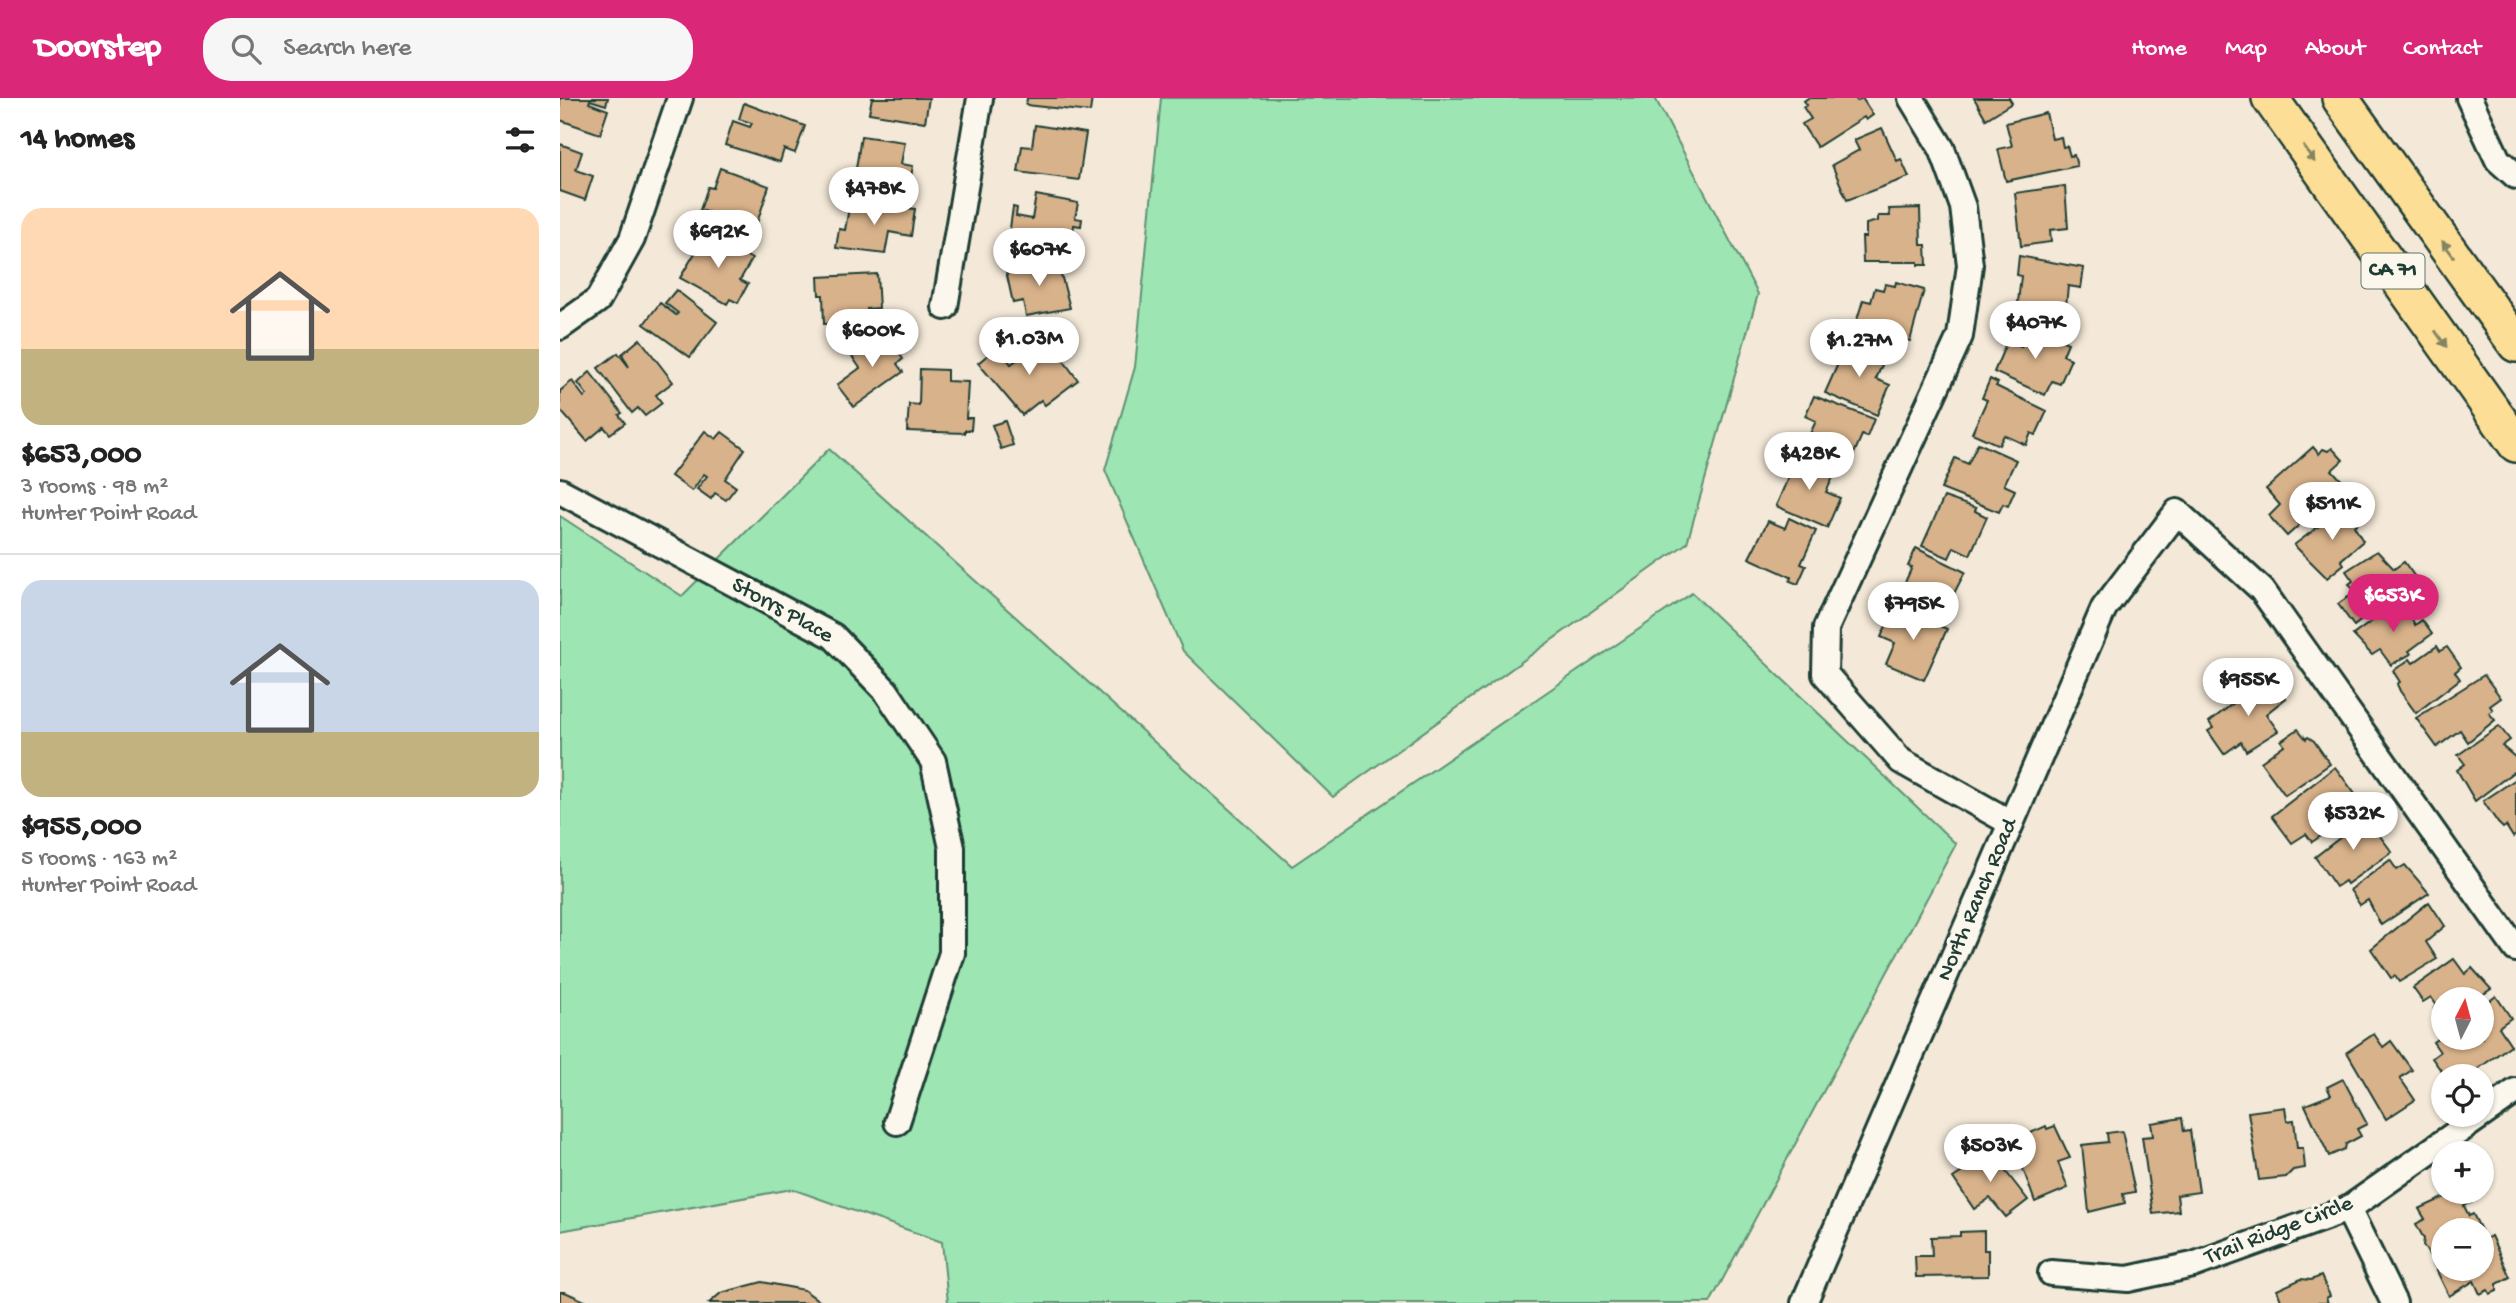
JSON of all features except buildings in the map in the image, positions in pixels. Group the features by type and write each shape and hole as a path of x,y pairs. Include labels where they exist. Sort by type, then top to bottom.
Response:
{"highway":[{"name":"CA 71","path":"2270,98 2516,444"},
{"name":"CA 71","path":"2340,98 2516,344"}],"street":[{"path":"560,327 598,300 632,239 680,98"},
{"path":"945,307 980,98"},
{"path":"1911,98 1942,149 1963,207 1970,265 1960,335 1826,628 1825,674 1901,761 2011,823"},
{"path":"2469,98 2498,160 2516,176"},
{"name":"Storrs Place","path":"560,491 833,636 886,691 933,761 952,848 952,953 897,1122"},
{"name":"North Ranch Road","path":"1804,1303 2104,608 2177,512 2262,590 2516,949"},
{"name":"Trail Ridge Circle","path":"2051,1273 2128,1279 2193,1265 2348,1209 2516,1091"},
{"path":"2348,1209 2394,1303"}],"green space":[{"path":"1161,98 1655,98 1758,294 1687,543 1333,797 1183,651 1105,470 1135,367"},
{"path":"829,449 1292,866 1692,593 1956,844 1710,1303 948,1303 942,1242 792,1189 560,1231 560,516 682,596"}]}
